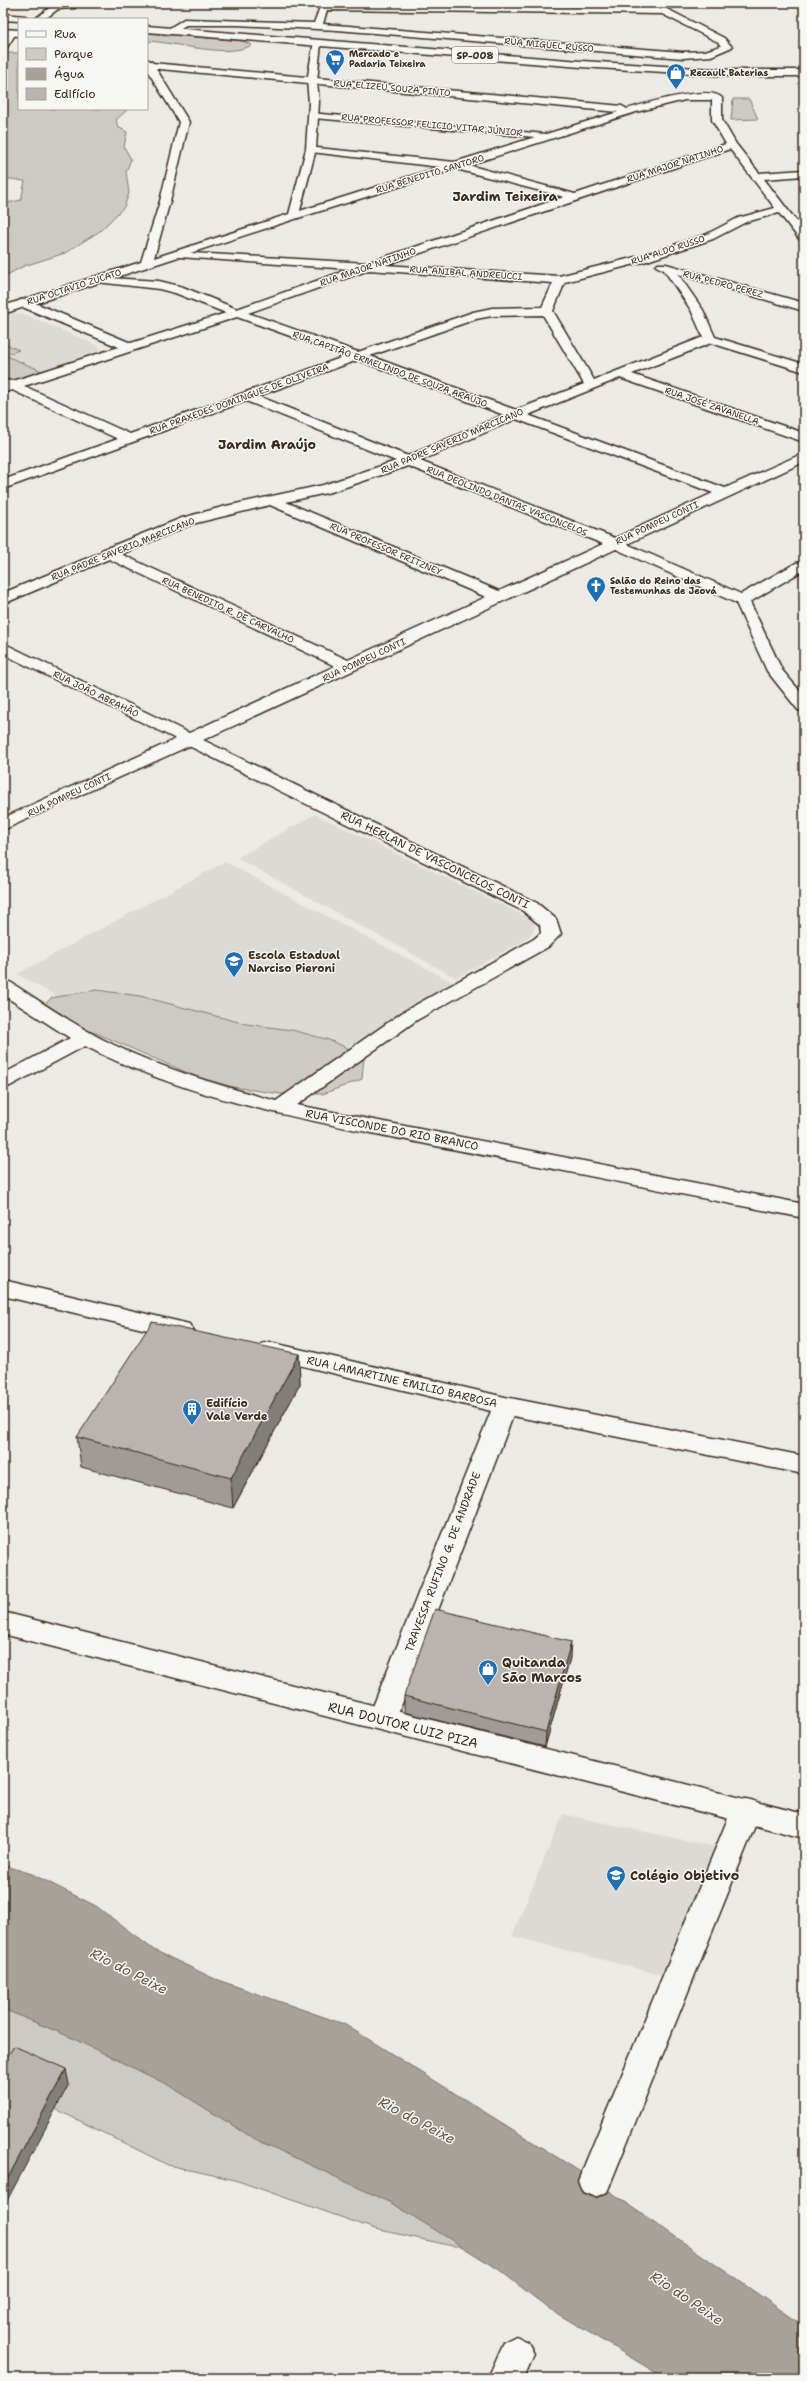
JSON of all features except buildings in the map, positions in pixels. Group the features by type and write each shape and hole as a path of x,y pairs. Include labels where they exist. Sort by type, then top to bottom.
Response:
{"street":[{"name":"RUA MIGUEL RUSSO","path":"169,31 178,24 194,21 318,26 703,56 717,53 727,47 721,40 664,11 656,3"},
{"path":"40,18 56,5 71,7"},
{"path":"318,26 324,7 664,11"},
{"path":"3,17 18,18"},
{"name":"SP-008","path":"148,29 663,70 804,73"},
{"path":"3,47 11,33"},
{"path":"294,216 311,148 313,114 312,82 317,43"},
{"path":"146,265 184,122 149,64"},
{"name":"RUA ELIZEU SOUZA PINTO","path":"149,64 312,82 633,110"},
{"name":"RUA BENEDITO SANTORO","path":"146,265 294,216 675,98 702,95 717,98 717,120 732,145"},
{"name":"RUA PROFESSOR FELICIO VITAR JÚNIOR","path":"313,114 551,136"},
{"path":"732,145 804,238"},
{"name":"RUA MAJOR NATINHO","path":"6,385 237,313 370,266 732,145"},
{"path":"311,148 458,166 575,197"},
{"path":"757,176 804,174"},
{"name":"RUA ALDO RUSSO","path":"560,280 581,272 642,259 708,236 742,220 783,209"},
{"path":"154,236 170,243 205,246"},
{"name":"RUA ANIBAL ANDREUCCI","path":"179,254 560,280"},
{"name":"RUA PEDRO PEREZ","path":"642,259 669,269 804,307"},
{"name":"RUA OCTAVIO ZUCATO","path":"3,310 97,279 146,265"},
{"path":"669,269 697,310 710,339 804,368"},
{"name":"RUA CAPITÃO ERMELINDO DE SOUZA ARAÚJO","path":"97,279 159,285 179,290 237,313 356,355 724,492"},
{"path":"560,280 547,312 591,385"},
{"path":"24,303 129,347"},
{"name":"RUA PRAXEDES DOMINGUES DE OLIVEIRA","path":"3,485 248,397 356,355 473,316 492,312 547,312"},
{"name":"RUA PADRE SAVERIO MARCICANO","path":"3,599 107,553 186,521 226,510 326,489 409,461 515,415 710,339"},
{"name":"RUA JOSÉ ZAVANELLA","path":"620,374 804,438"},
{"path":"6,385 130,439"},
{"name":"RUA DEOLINDO DANTAS VASCONCELOS","path":"248,397 614,543 742,600"},
{"name":"RUA POMPEU CONTI","path":"3,825 349,667 724,492 804,457"},
{"name":"RUA PROFESSOR FRITZNEY","path":"273,500 499,597"},
{"name":"RUA BENEDITO R. DE CARVALHO","path":"107,553 349,667"},
{"path":"801,566 742,600 775,671 804,706"},
{"name":"RUA JOÃO ABRAHÃO","path":"3,648 189,740"},
{"name":"RUA HERLAN DE VASCONCELOS CONTI","path":"189,740 530,907 549,922 551,934 541,943 410,1016 279,1108"},
{"name":"RUA VISCONDE DO RIO BRANCO","path":"3,986 85,1038 170,1076 279,1108 804,1211"},
{"path":"3,1082 85,1038"},
{"path":"3,1288 204,1335"},
{"name":"RUA LAMARTINE EMILIO BARBOSA","path":"250,1346 505,1406 804,1465"},
{"name":"TRAVESSA RUFINO G. DE ANDRADE","path":"382,1719 505,1406"},
{"name":"RUA DOUTOR LUIZ PIZA","path":"3,1623 804,1826"},
{"path":"595,2181 746,1811"}],"shaded area":[{"path":"11,313 24,314 99,346 100,350 42,371 4,355 19,350 3,343 3,316"},
{"path":"315,814 535,921 533,932 525,940 456,978 237,858"},
{"name":"Escola Estadual Narciso Pieroni","path":"225,862 452,982 286,1086 163,1058 17,974"},
{"name":"Colégio Objetivo","path":"563,1814 720,1848 665,1976 512,1936"}],"green space":[{"path":"148,33 242,41 252,45 241,49 215,50 148,41"},
{"path":"3,53 18,53 18,110 127,110 116,120 118,127 127,132 124,147 131,159 126,172 129,193 124,207 100,231 65,253 24,266 3,277 3,204 21,200 25,181 3,178 3,127 6,125 3,120 3,78 5,76 3,73"},
{"path":"733,99 749,99 758,119 731,120"},
{"path":"3,343 19,350 4,355 42,371 12,381 3,378"},
{"path":"96,990 140,996 246,1024 292,1030 329,1040 364,1055 362,1079 323,1094 281,1094 233,1087 197,1077 96,1033 61,1023 37,1013 51,998"},
{"path":"3,1937 535,2246 453,2246 375,2229 235,2180 168,2165 48,2105 3,2075"}],"water":[{"name":"Rio do Peixe","path":"3,1865 32,1874 96,1906 154,1950 215,1979 344,2024 595,2181 804,2326 804,2378 665,2378 548,2308 498,2269 395,2205 253,2138 168,2085 70,2037 3,2009"}],"place":[{"name":"Mercado e Padaria Teixeira","path":"335,76"},
{"name":"Recault Baterias","path":"676,90"},
{"name":"Salão do Reino das Testemunhas de Jeová","path":"596,603"},
{"name":"Escola Estadual Narciso Pieroni","path":"234,978"},
{"name":"Edifício Vale Verde","path":"192,1426"},
{"name":"Quitanda São Marcos","path":"488,1686"},
{"name":"Colégio Objetivo","path":"616,1892"}],"district":[{"name":"Jardim Teixeira","path":"505,196"},
{"name":"Jardim Araújo","path":"267,444"}]}
